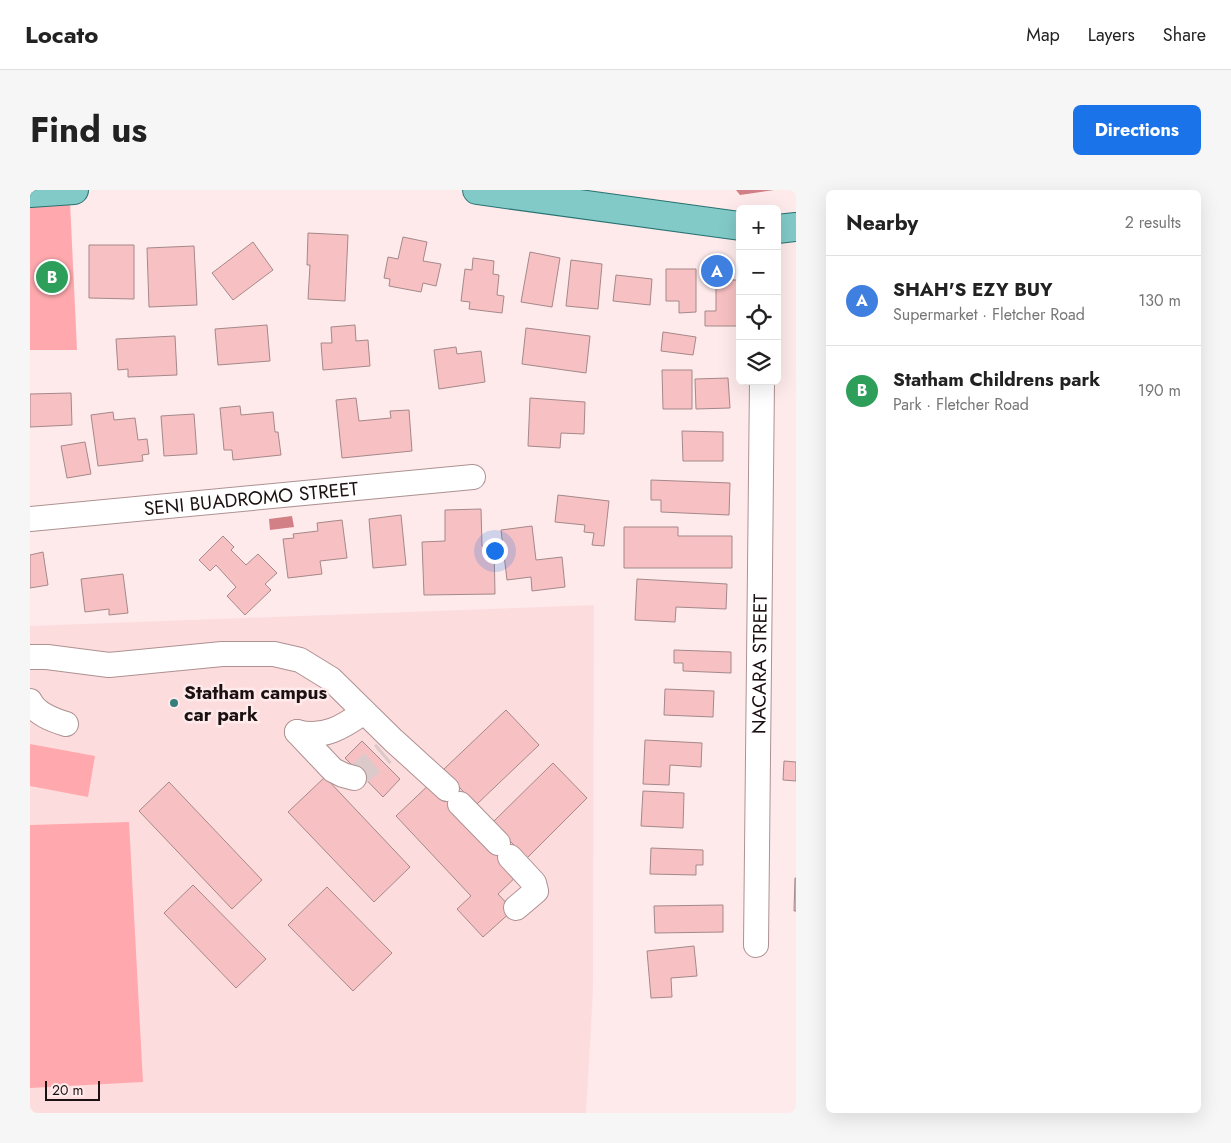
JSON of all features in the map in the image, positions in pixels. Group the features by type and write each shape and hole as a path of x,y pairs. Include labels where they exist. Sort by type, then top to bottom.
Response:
{"main road":[{"path":"30,193 74,190"},
{"path":"477,190 736,225"},
{"path":"781,229 796,227"}],"street":[{"name":"NACARA STREET","path":"756,945 762,385"},
{"name":"SENI BUADROMO STREET","path":"30,519 473,477"},
{"path":"30,657 47,657 109,665 222,654 274,654 300,660 331,678 364,712 388,746 453,797 534,883 536,891 516,908"},
{"path":"30,701 33,707 52,720 66,724"},
{"path":"354,778 343,776 333,770 297,732 309,735 328,732 346,724 364,712"}],"shaded area":[{"path":"736,190 774,190 740,195"},
{"path":"70,202 77,350 30,350 30,203"},
{"path":"292,516 294,527 270,530 269,519"},
{"path":"594,605 593,991 586,1113 30,1113 30,626"},
{"path":"30,744 95,756 88,797 30,786"},
{"path":"129,822 143,1082 30,1088 30,825"}],"building":[{"path":"308,233 348,235 345,301 308,299 310,265 307,265"},
{"path":"403,237 427,242 423,261 441,264 436,286 423,283 421,292 389,286 390,279 384,278 388,257 398,259"},
{"path":"253,242 273,270 233,300 212,273"},
{"path":"89,245 134,245 134,299 89,298"},
{"path":"194,246 197,305 149,307 147,248"},
{"path":"530,252 560,258 552,307 521,302"},
{"path":"473,258 494,261 493,274 499,275 497,295 504,296 502,313 469,309 470,302 461,301 465,269 472,270"},
{"path":"571,260 602,264 598,309 566,306"},
{"path":"666,269 696,269 696,312 679,313 679,301 666,301"},
{"path":"616,275 652,279 650,305 613,301"},
{"path":"716,280 736,280 736,326 705,326 705,311 716,311"},
{"path":"267,325 270,361 218,365 215,329"},
{"path":"355,325 356,341 368,340 370,366 323,370 321,343 332,343 331,327"},
{"path":"526,328 590,336 586,373 522,364"},
{"path":"663,332 696,337 693,355 661,351"},
{"path":"175,336 177,375 128,377 128,369 118,370 116,339"},
{"path":"456,347 457,354 481,351 485,382 439,389 434,350"},
{"path":"662,370 692,370 692,409 663,409"},
{"path":"728,378 730,408 696,409 695,379"},
{"path":"71,393 72,425 30,427 30,394"},
{"path":"356,398 359,421 391,418 390,411 409,410 412,451 342,458 336,400"},
{"path":"530,398 585,402 584,434 561,433 560,448 528,446"},
{"path":"240,406 241,415 273,412 275,432 278,432 281,455 233,460 232,450 224,450 220,408"},
{"path":"113,412 114,420 135,418 138,440 147,439 149,454 142,455 143,461 98,466 91,415"},
{"path":"194,414 197,454 164,456 161,416"},
{"path":"682,431 723,432 723,461 683,461"},
{"path":"85,442 91,474 67,478 61,446"},
{"path":"651,480 730,483 729,515 661,512 661,500 651,500"},
{"path":"558,495 609,501 604,546 592,545 594,533 584,532 585,525 555,522"},
{"path":"481,509 482,546 494,545 495,594 424,595 422,542 445,541 445,510"},
{"path":"401,515 406,565 373,568 369,519"},
{"path":"342,520 347,558 320,561 322,574 288,578 283,539 294,538 293,534 318,531 317,523"},
{"path":"532,526 536,560 562,557 565,587 532,591 531,577 507,580 501,530"},
{"path":"624,527 678,527 678,536 732,536 732,568 624,568"},
{"path":"223,536 234,547 231,550 246,565 258,554 277,573 265,584 271,590 245,615 227,596 236,587 216,565 210,571 199,560"},
{"path":"43,552 48,585 30,588 30,555"},
{"path":"123,574 128,613 109,615 109,609 85,612 81,579"},
{"path":"637,579 727,584 726,609 676,607 675,622 635,620"},
{"path":"674,650 731,652 731,673 683,671 683,663 674,663"},
{"path":"665,689 714,691 713,717 664,715"},
{"path":"506,710 539,745 476,805 443,770"},
{"path":"645,740 702,743 701,767 670,765 669,785 643,784"},
{"path":"362,741 400,779 383,797 345,758"},
{"path":"784,761 796,762 796,781 783,780"},
{"path":"553,763 587,798 527,858 492,823"},
{"path":"325,777 410,867 374,902 288,812"},
{"path":"434,780 521,872 498,894 513,910 483,937 457,909 471,896 396,816"},
{"path":"169,782 262,880 232,909 139,811"},
{"path":"643,791 684,793 683,828 641,826"},
{"path":"651,848 703,850 703,865 696,865 696,875 650,874"},
{"path":"795,878 796,911 794,911"},
{"path":"193,885 266,959 236,988 164,913"},
{"path":"327,887 392,953 353,991 288,925"},
{"path":"723,905 723,932 655,933 654,906"},
{"path":"694,946 697,976 671,978 672,997 651,998 647,951"}],"tunnel":[{"path":"354,778 384,753"}],"place":[{"name":"SHAH'S EZY BUY","path":"717,271"},
{"name":"Statham Childrens park","path":"52,277"},
{"name":"Statham campus car park","path":"174,703"}]}
